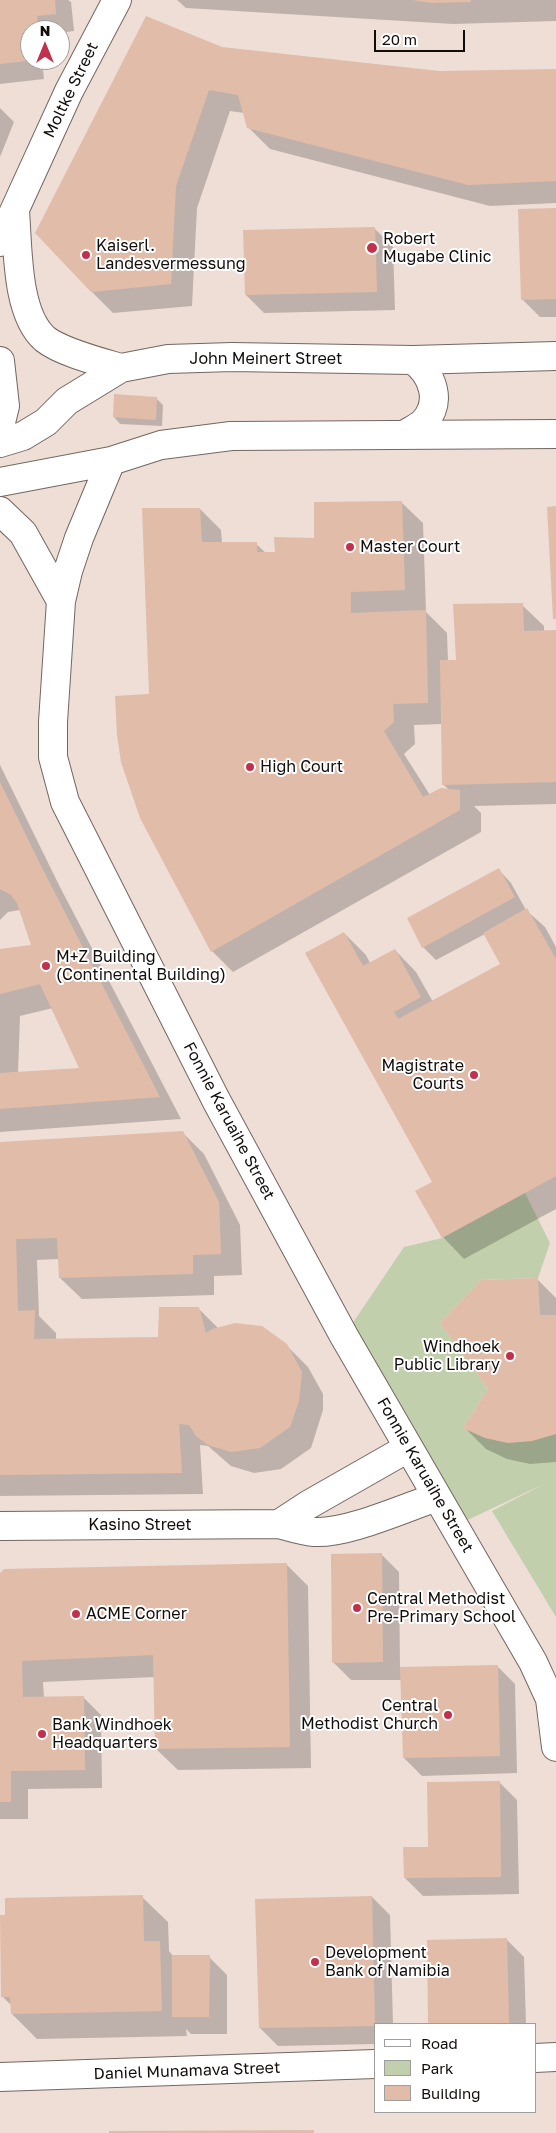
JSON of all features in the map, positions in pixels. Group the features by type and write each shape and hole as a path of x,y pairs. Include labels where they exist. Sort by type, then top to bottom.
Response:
{"street":[{"name":"Moltke Street","path":"0,242 69,91 117,0"},
{"path":"15,207 23,294 32,324 46,340 85,358 120,368"},
{"name":"John Meinert Street","path":"0,443 23,436 38,427 67,401 120,368 168,360 232,358 413,360 556,356"},
{"path":"404,435 424,422 433,405 432,382 425,368 413,360"},
{"path":"0,361 5,406 0,426"},
{"path":"0,482 111,461 161,445 230,436 556,434"},
{"name":"Fonnie Karuaihe Street","path":"111,461 79,538 68,571 61,601 53,722 53,757 65,802 216,1100 344,1336 533,1662 550,1699 556,1747"},
{"path":"0,511 23,533 61,601"},
{"path":"279,1524 308,1505 408,1448"},
{"name":"Kasino Street","path":"0,1526 279,1524 313,1532 333,1530 438,1497"},
{"path":"536,2058 556,2057"},
{"name":"Daniel Munamava Street","path":"0,2077 374,2064"}],"green space":[{"path":"525,1193 550,1243 538,1278 481,1280 440,1323 488,1389 463,1428 487,1438 509,1442 543,1438 556,1434 556,1617 492,1511 546,1483 455,1526 344,1336 404,1247 442,1238"}],"building":[{"path":"0,0 55,0 56,14 37,16 37,20 20,20 20,62 0,64"},
{"path":"412,0 471,0 471,2 431,3"},
{"path":"146,16 222,47 439,71 556,69 556,181 468,185 247,128 238,95 209,90 176,186 171,284 91,292 35,233"},
{"path":"556,208 556,299 521,300 518,209"},
{"path":"375,227 377,292 245,295 243,230"},
{"path":"114,394 157,397 156,420 113,417"},
{"path":"402,501 405,590 351,592 351,613 426,610 428,703 393,704 394,722 384,731 423,797 441,788 460,790 460,810 211,952 140,818 121,762 117,735 115,696 149,694 142,508 200,508 202,542 257,542 257,552 275,552 274,537 314,538 314,502"},
{"path":"556,506 556,619 553,619 547,507"},
{"path":"523,603 524,631 556,630 556,782 442,785 440,660 456,660 453,604"},
{"name":"M+Z Building (Continental Building)","path":"0,782 42,868 160,1097 0,1109 0,1073 79,1068 40,984 0,994 0,949 31,945 17,903 11,895 0,889"},
{"path":"499,868 515,897 422,948 407,918"},
{"path":"527,908 556,959 556,1176 442,1238 415,1191 432,1182 305,953 344,932 363,966 395,949 421,997 394,1012 398,1019 500,964 483,933"},
{"path":"183,1131 219,1202 221,1254 193,1255 193,1274 59,1278 57,1238 16,1239 18,1311 35,1310 34,1339 158,1337 159,1307 199,1307 206,1333 212,1329 235,1323 262,1326 287,1344 302,1372 299,1401 290,1427 260,1448 231,1452 208,1445 196,1436 189,1425 179,1424 182,1473 0,1475 0,1142"},
{"name":"Windhoek Public Library","path":"538,1278 540,1315 556,1315 556,1434 532,1441 508,1443 485,1438 463,1428 488,1389 440,1323 481,1280"},
{"path":"382,1553 383,1662 332,1663 331,1554"},
{"path":"287,1563 290,1747 155,1749 153,1655 22,1661 23,1697 84,1696 85,1770 11,1771 11,1802 0,1802 0,1573 4,1569"},
{"path":"498,1665 500,1756 403,1758 400,1667"},
{"path":"500,1781 501,1877 404,1878 403,1847 428,1847 427,1782"},
{"path":"143,1895 144,1941 160,1941 162,2011 11,2014 10,1997 1,1997 0,1915 5,1915 5,1898"},
{"name":"Development Bank of Namibia","path":"372,1896 374,2026 259,2028 255,1899"},
{"path":"507,1938 509,2023 428,2023 427,1940"},
{"path":"172,1955 210,1955 209,2017 172,2017"},
{"path":"314,2130 314,2133 109,2133 109,2131"}],"place":[{"name":"Robert Mugabe Clinic","path":"372,248"},
{"name":"Kaiserl. Landesvermessung","path":"86,255"},
{"name":"Master Court","path":"350,547"},
{"name":"High Court","path":"250,767"},
{"name":"M+Z Building (Continental Building)","path":"46,966"},
{"name":"Magistrate Courts","path":"474,1075"},
{"name":"Windhoek Public Library","path":"510,1356"},
{"name":"Central Methodist Pre-Primary School","path":"357,1608"},
{"name":"ACME Corner","path":"76,1614"},
{"name":"Central Methodist Church","path":"448,1715"},
{"name":"Bank Windhoek Headquarters","path":"42,1734"},
{"name":"Development Bank of Namibia","path":"315,1962"}]}
